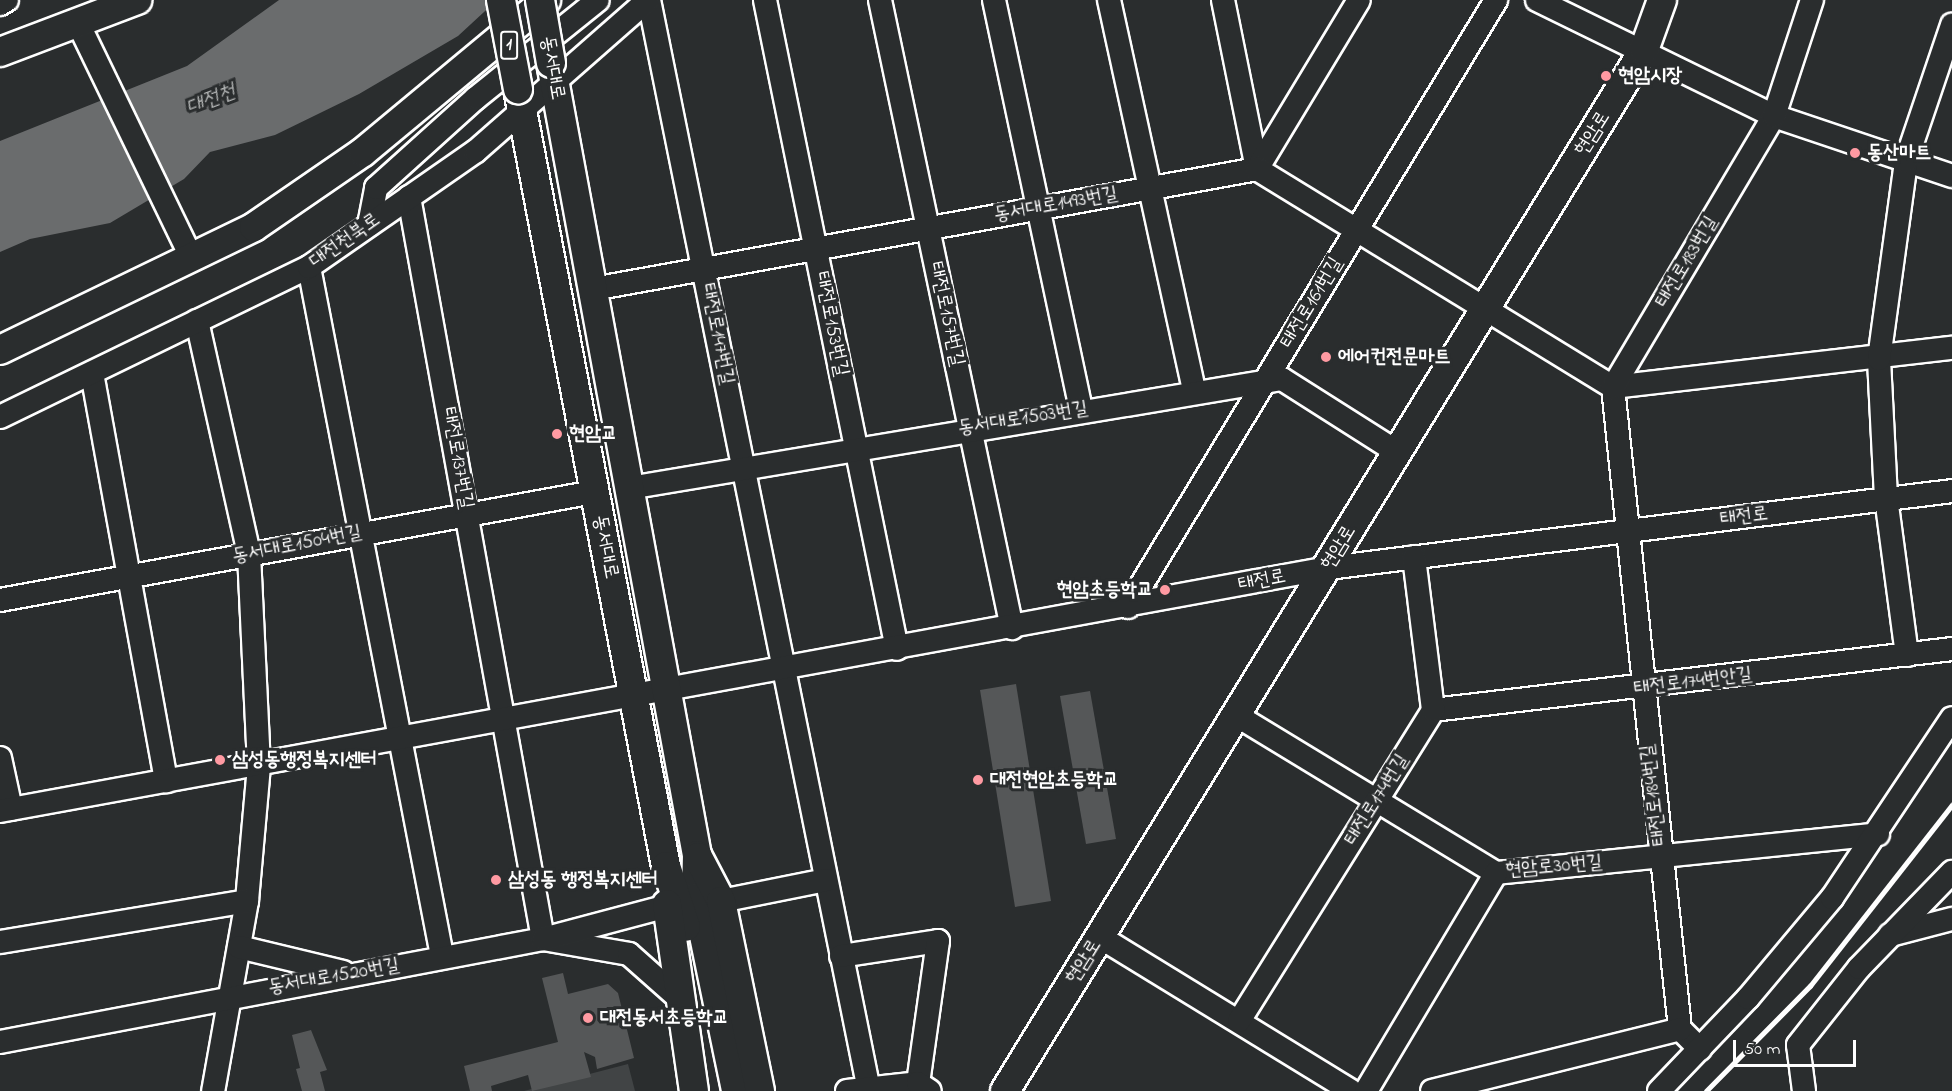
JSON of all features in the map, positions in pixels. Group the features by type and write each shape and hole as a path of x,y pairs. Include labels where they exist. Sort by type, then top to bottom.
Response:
{"main road":[{"path":"0,52 137,0"},
{"name":"동서대로","path":"501,0 666,866 681,904 717,1091"},
{"name":"동서대로","path":"540,0 697,855 696,897 736,1091"},
{"path":"0,350 186,246 254,227 363,152 546,0"},
{"name":"현암로","path":"1005,1091 1644,50 1662,0"},
{"path":"697,855 721,901 760,1091"},
{"path":"666,866 667,906 694,1091"}],"street":[{"path":"0,4 7,0"},
{"path":"369,225 376,188 476,98 598,0"},
{"name":"대전천북로","path":"0,417 309,267 409,197 520,100 649,0"},
{"name":"태전로147번길","path":"649,0 785,669"},
{"name":"태전로153번길","path":"765,0 897,649"},
{"name":"태전로157번길","path":"880,0 1012,628"},
{"path":"994,0 1081,410"},
{"path":"1109,0 1194,391"},
{"path":"1223,0 1257,169 1355,232 1613,387 1879,359 1952,348"},
{"path":"1257,169 1359,0"},
{"name":"태전로161번길","path":"1128,607 1496,0"},
{"path":"1537,0 1644,50 1774,116 1952,176"},
{"name":"태전로183번길","path":"1613,387 1774,116 1812,0"},
{"path":"78,23 186,246"},
{"path":"1907,655 1886,498 1879,359 1906,160 1952,25"},
{"name":"동서대로1493번길","path":"593,289 704,267 1257,169"},
{"name":"태전로137번길","path":"409,197 505,719"},
{"path":"309,267 396,739 442,956"},
{"path":"197,321 249,554 259,766 247,902 213,1091"},
{"path":"92,373 131,576 166,781"},
{"name":"동서대로1503번길","path":"629,488 744,465 1194,391 1282,379 1303,388 1397,452"},
{"path":"1613,387 1627,532"},
{"name":"태전로","path":"6,810 1128,607 1328,568 1952,491"},
{"name":"동서대로1504번길","path":"0,600 594,492"},
{"name":"태전로184번길","path":"1627,532 1680,1029"},
{"path":"1414,557 1433,710"},
{"name":"태전로174번안길","path":"1433,710 1642,689 1952,649"},
{"path":"785,669 841,956 858,1088 924,1087 938,941 841,956"},
{"name":"태전로174번길","path":"1239,1021 1433,710"},
{"name":"현암로30번길","path":"1236,715 1496,873 1878,834"},
{"path":"1659,1091 1825,907 1878,834 1952,718"},
{"path":"505,719 543,939 629,954 682,1001"},
{"path":"0,758 6,810"},
{"path":"1804,1091 1798,1045 1889,935 1952,872"},
{"path":"1366,1091 1496,873"},
{"path":"721,901 826,880"},
{"path":"0,942 247,902"},
{"name":"동서대로1520번길","path":"0,1042 230,995 353,975 442,956 543,939 667,906"},
{"path":"1889,935 1952,919"},
{"path":"1100,937 1351,1091"},
{"path":"239,946 353,975"},
{"path":"1432,1091 1680,1029 1700,1048"}],"shaded area":[{"path":"628,1064 635,1091 524,1091"}],"water":[{"name":"대전천","path":"279,0 497,0 458,36 359,94 275,135 210,152 184,179 110,223 30,239 0,252 0,141 187,66"}],"building":[{"path":"1016,684 1051,901 1015,907 980,690"},
{"path":"1090,691 1116,839 1086,844 1060,696"},
{"name":"대전동서초등학교","path":"563,973 568,994 608,984 618,993 634,1058 597,1069 595,1057 584,1052 591,1077 532,1091 528,1075 491,1086 492,1091 470,1091 464,1066 558,1042 542,978"},
{"path":"311,1030 327,1070 320,1072 325,1091 302,1091 296,1069 300,1068 292,1035"}],"railway":[{"path":"1706,1091 1810,986 1952,805"}],"place":[{"name":"현암시장","path":"1606,76"},
{"name":"동산마트","path":"1855,153"},
{"name":"에어컨전문마트","path":"1326,357"},
{"name":"현암교","path":"557,434"},
{"name":"현암초등학교","path":"1165,590"},
{"name":"삼성동행정복지센터","path":"220,760"},
{"name":"대전현암초등학교","path":"978,780"},
{"name":"삼성동 행정복지센터","path":"496,880"},
{"name":"대전동서초등학교","path":"588,1018"}]}
